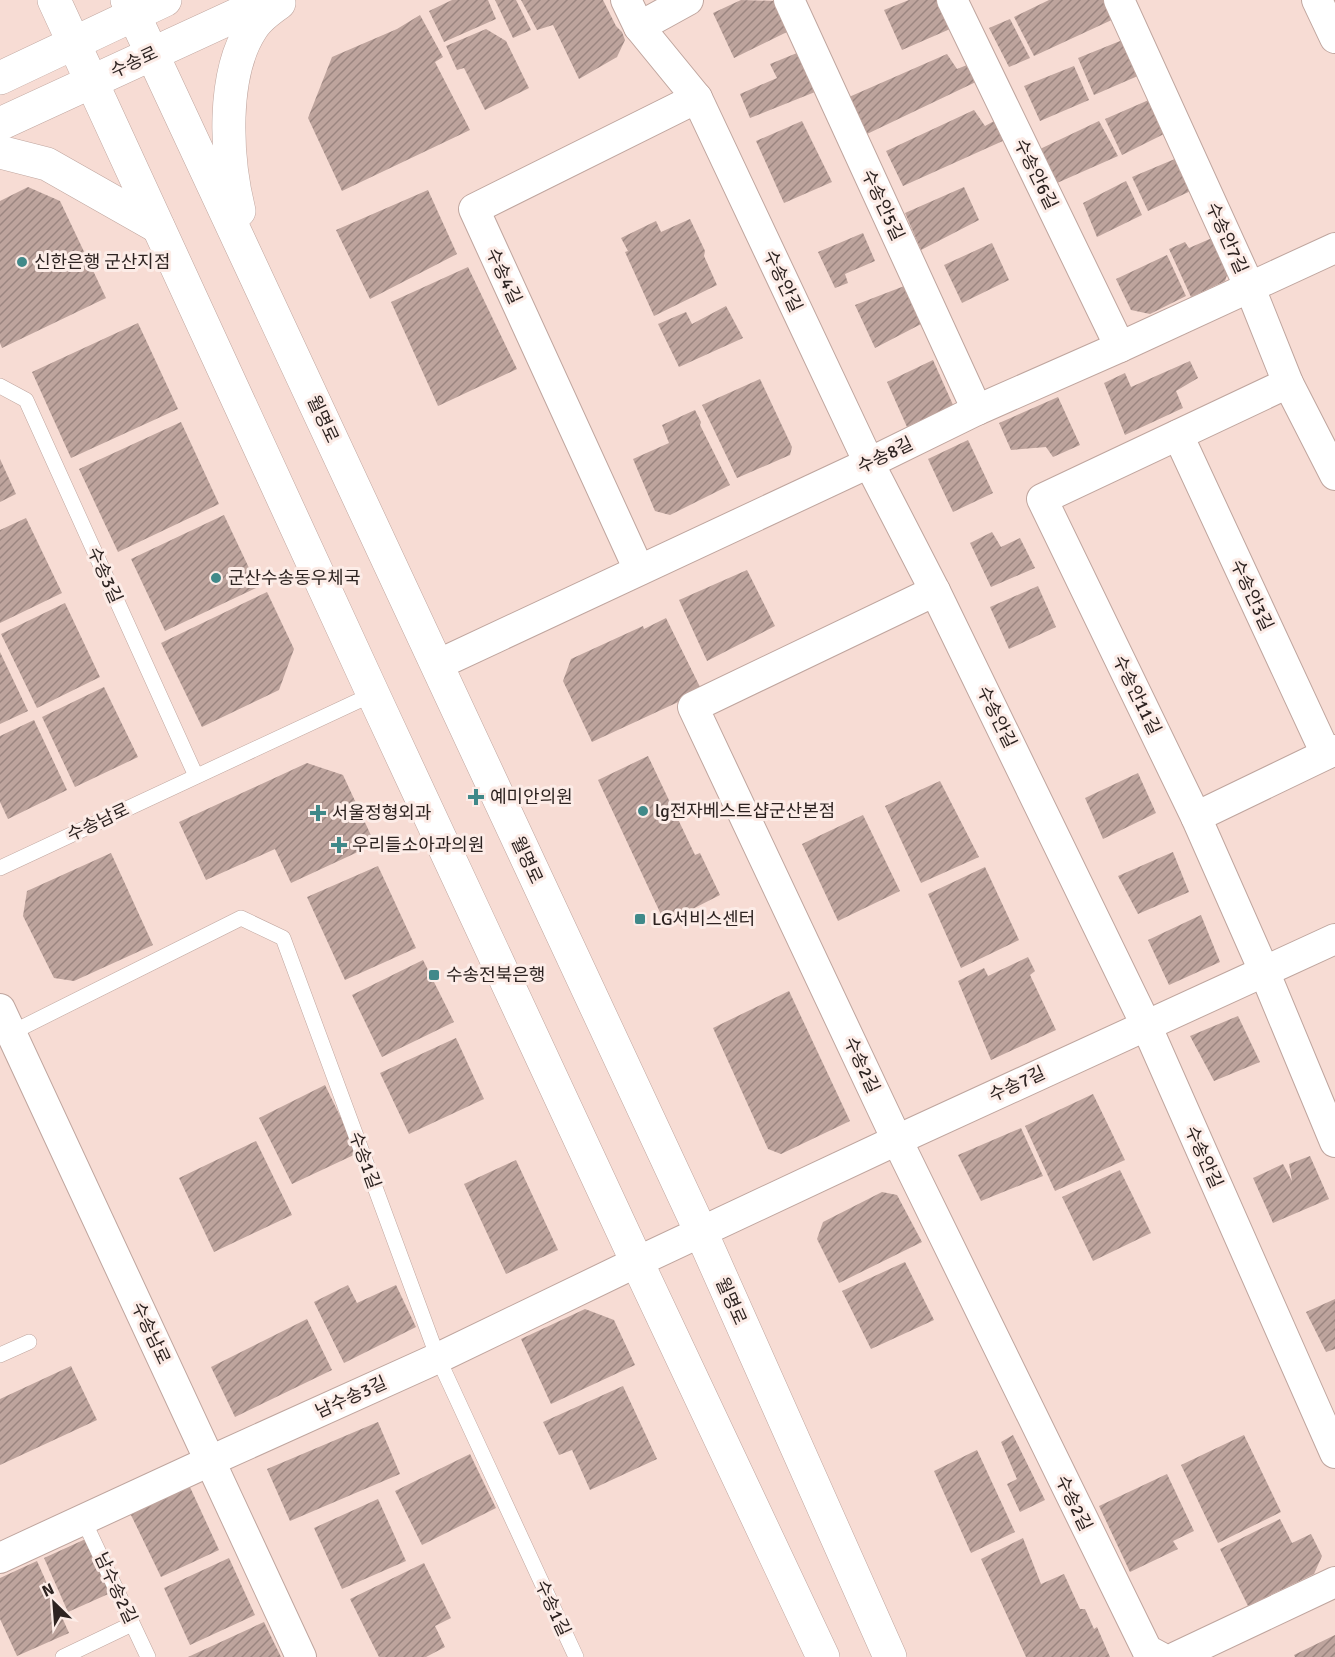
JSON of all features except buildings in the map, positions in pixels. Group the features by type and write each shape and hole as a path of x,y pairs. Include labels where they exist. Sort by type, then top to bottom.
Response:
{"street":[{"path":"54,0 373,694 823,1657"},
{"path":"0,78 73,44 130,7 165,0"},
{"name":"수송로","path":"0,124 268,0"},
{"path":"253,268 235,196 229,155 229,111 233,79 241,49 252,27 283,0"},
{"name":"수송안길","path":"626,0 639,27 697,98 869,464 935,591 1146,1025 1335,1453"},
{"path":"639,27 688,0"},
{"name":"수송안5길","path":"789,0 977,410"},
{"name":"수송안6길","path":"952,0 1120,347"},
{"name":"수송안7길","path":"1119,0 1250,288 1288,383 1335,476"},
{"path":"1317,0 1335,38"},
{"name":"월명로","path":"130,7 701,1232 890,1657"},
{"name":"수송4길","path":"639,570 474,209 697,98"},
{"path":"0,152 47,164 158,227"},
{"name":"수송8길","path":"436,664 869,464 977,410 1335,248"},
{"name":"수송안11길","path":"1288,383 1042,499 1196,817 1264,971 1335,1142"},
{"name":"수송안3길","path":"1178,435 1331,752 1196,817"},
{"name":"수송2길","path":"935,591 693,706 897,1140 1146,1650 1160,1657"},
{"name":"수송7길","path":"701,1232 1335,939"},
{"name":"수송남로","path":"6,1021 301,1657"},
{"name":"남수송3길","path":"0,1558 438,1359 701,1232"},
{"path":"1176,1657 1335,1582"}],"lane":[{"name":"수송3길","path":"0,386 26,400 196,776"},
{"path":"196,776 373,694"},
{"name":"수송남로","path":"0,868 196,776"},
{"name":"수송1길","path":"6,1021 241,918 283,938 438,1359 576,1657"},
{"path":"0,1355 29,1342"},
{"name":"남수송2길","path":"83,1519 148,1657"},
{"path":"63,1657 132,1624"}],"place":[{"name":"신한은행 군산지점","path":"22,262"},
{"name":"군산수송동우체국","path":"216,578"},
{"name":"예미안의원","path":"476,797"},
{"name":"lg전자베스트샵군산본점","path":"643,811"},
{"name":"서울정형외과","path":"318,813"},
{"name":"우리들소아과의원","path":"339,845"},
{"name":"LG서비스센터","path":"640,919"},
{"name":"수송전북은행","path":"434,975"}]}
